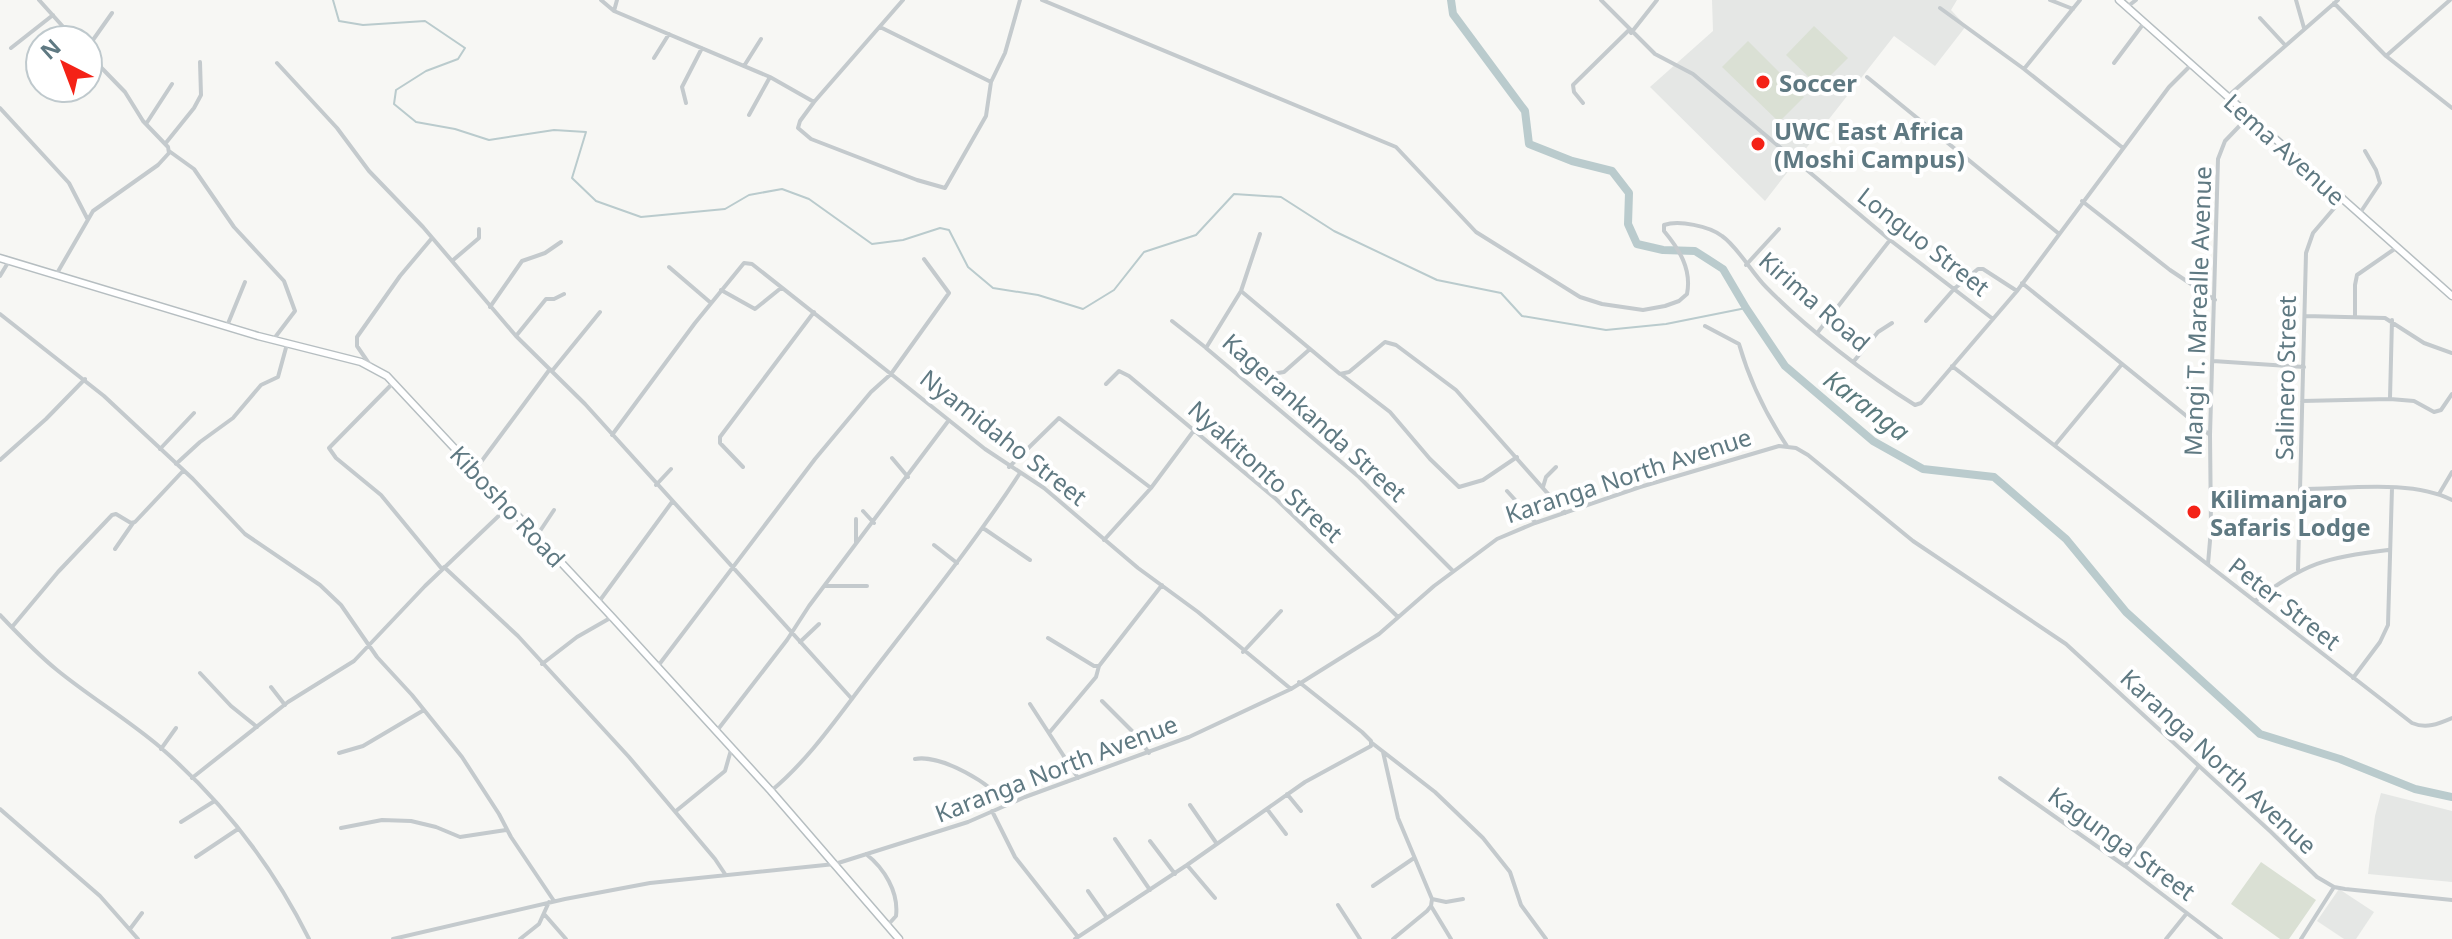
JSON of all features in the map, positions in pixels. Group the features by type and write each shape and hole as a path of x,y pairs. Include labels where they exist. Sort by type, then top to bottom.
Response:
{"street":[{"path":"39,0 61,24"},
{"path":"601,0 614,11 770,77 814,102"},
{"path":"614,11 617,0"},
{"path":"903,0 814,102 799,124 799,130 806,136 945,188 986,116 991,82 1005,53 1020,0"},
{"name":"Kirima Road","path":"1042,0 1388,143 1402,153 1476,232 1580,297 1602,304 1643,310 1679,301 1687,294 1689,286 1682,257 1664,231 1664,225 1679,223 1716,232 1729,242 1767,288 1854,361 1915,405 1921,403 1952,366"},
{"name":"Longuo Street","path":"1601,0 1630,32 1662,59 1693,74 1890,240 1993,319"},
{"path":"1583,103 1574,92 1575,83 1630,32 1657,0"},
{"path":"2050,0 2073,9"},
{"path":"2024,69 2080,0"},
{"name":"Lema Avenue","path":"2119,0 2452,296"},
{"path":"2127,7 2136,0"},
{"path":"2296,0 2304,28"},
{"path":"2386,56 2450,0"},
{"path":"2227,97 2336,2 2386,56 2452,108"},
{"path":"1940,8 2024,69 2123,148"},
{"path":"104,24 112,13"},
{"path":"11,48 53,15"},
{"path":"2260,18 2285,45"},
{"path":"2114,63 2144,23"},
{"path":"880,27 991,82"},
{"path":"654,58 669,34"},
{"path":"744,66 761,39"},
{"path":"686,103 682,87 702,48"},
{"path":"165,144 201,95 200,62"},
{"path":"277,63 516,336 612,435 852,699"},
{"path":"1952,366 2017,291 2169,87 2191,65"},
{"path":"104,70 125,92 169,151 194,169 234,227 284,281 295,311 273,340"},
{"path":"749,115 770,77"},
{"path":"1867,77 2058,233"},
{"path":"146,124 172,84"},
{"path":"1,110 69,183 87,218"},
{"name":"Mangi T. Marealle Avenue","path":"2207,565 2211,529 2210,435 2218,159 2225,141 2248,117"},
{"path":"56,275 87,218 158,165 169,151"},
{"path":"2358,215 2380,183 2365,151"},
{"name":"Salinero Street","path":"2298,570 2305,266 2310,239 2342,199"},
{"path":"2082,201 2170,270 2215,300"},
{"path":"452,261 479,238 479,229"},
{"path":"1746,265 1779,229"},
{"name":"Kagerankanda Street","path":"1260,234 1241,291 1206,347 1359,477 1453,571"},
{"path":"370,365 357,346 357,337 400,276 432,238"},
{"path":"1818,332 1890,240"},
{"path":"490,307 522,261 545,253 561,242"},
{"path":"2355,316 2357,275 2396,248"},
{"name":"Kibosho Road","path":"0,258 273,340 370,365 394,382 771,791 899,939"},
{"path":"612,435 721,290 746,263 752,264 891,374 949,293 924,259"},
{"path":"0,276 10,261"},
{"path":"669,267 711,303"},
{"path":"1926,321 1954,289 1972,272 1981,269 2017,291"},
{"path":"227,326 245,282"},
{"path":"2022,283 2210,435"},
{"path":"721,290 755,309 781,287"},
{"path":"1241,291 1390,412 1459,487 1483,480 1517,457"},
{"path":"516,336 546,299 564,294"},
{"path":"475,470 551,370 600,312"},
{"path":"743,467 720,443 720,437 814,312"},
{"path":"0,314 85,379 245,534 332,596 350,617 369,647 462,757 552,902 539,924 520,939"},
{"path":"2305,316 2392,320 2416,338 2452,353"},
{"path":"2390,399 2392,320"},
{"path":"1172,321 1206,347"},
{"path":"1854,361 1878,332 1892,323"},
{"path":"1705,326 1739,344 1772,423 1787,446"},
{"path":"1342,375 1380,345 1392,343 1456,390 1565,513"},
{"path":"176,464 233,418 261,385 278,377 287,344"},
{"path":"1272,374 1286,370 1310,349"},
{"path":"2213,361 2304,367"},
{"path":"2055,445 2122,364"},
{"name":"Peter Street","path":"1952,366 2412,723 2420,727 2432,726 2452,718"},
{"name":"Nyakitonto Street","path":"1106,384 1121,371 1195,429 1276,499 1398,617"},
{"name":"Nyamidaho Street","path":"657,668 815,459 871,392 891,374 1009,467 1044,488 1104,540 1291,689"},
{"path":"0,460 85,379"},
{"path":"394,382 329,448 336,458 381,495 443,568 518,636 676,811 726,876"},
{"path":"2302,401 2414,401 2434,412 2441,410 2452,394"},
{"path":"160,449 194,413"},
{"path":"1009,467 1059,418 1151,488"},
{"path":"715,733 949,420"},
{"path":"1104,540 1151,488 1195,429"},
{"name":"Karanga North Avenue","path":"393,939 650,883 835,864 932,834 1149,753 1291,689 1379,634 1453,571 1497,539 1535,523 1772,446 1787,446 1808,455 1913,541 2066,644 2317,877 2334,887"},
{"path":"892,458 908,477"},
{"path":"1543,487 1546,477 1556,467"},
{"path":"656,485 671,469"},
{"path":"115,549 133,523 183,471"},
{"path":"2439,494 2452,472"},
{"path":"771,791 798,765 852,699 957,564 1020,473"},
{"path":"2353,678 2380,642 2388,625 2392,488"},
{"path":"2300,489 2392,488 2439,494 2452,500"},
{"path":"1507,491 1535,523"},
{"path":"597,603 672,502"},
{"path":"192,778 285,705 348,665 369,647 443,568 508,507"},
{"path":"536,537 554,510"},
{"path":"863,511 874,523"},
{"path":"12,627 112,515 133,523"},
{"path":"856,519 856,545"},
{"path":"983,528 1030,560"},
{"path":"934,545 957,564"},
{"path":"2255,601 2298,570 2352,554 2389,550"},
{"path":"1049,733 1096,677 1099,666 1162,585"},
{"path":"825,586 867,586"},
{"path":"1243,652 1281,611"},
{"path":"0,615 56,670 111,708 192,778 267,865 309,939"},
{"path":"542,664 577,637 612,617"},
{"path":"800,642 819,624"},
{"path":"1048,638 1094,666 1099,666"},
{"path":"200,673 231,706 257,727"},
{"path":"1299,682 1436,793 1483,838 1510,872 1521,905 1546,939"},
{"path":"271,687 285,705"},
{"path":"1102,701 1136,735 1149,753"},
{"path":"1030,704 1078,778"},
{"path":"339,753 370,742 424,710"},
{"path":"161,749 176,728"},
{"path":"992,811 1015,857 1078,938 1314,776 1366,750 1372,743"},
{"path":"676,811 725,771 731,749"},
{"path":"1383,751 1391,795 1432,899 1431,906 1451,939"},
{"path":"915,759 934,759 955,766 996,792 1006,805"},
{"path":"2125,866 2199,766"},
{"name":"Kagunga Street","path":"2000,778 2125,866 2220,939"},
{"path":"1287,794 1301,811"},
{"path":"181,822 213,802"},
{"path":"1190,805 1217,844"},
{"path":"0,809 100,896 138,939"},
{"path":"1267,809 1286,834"},
{"path":"341,828 382,820 411,821 460,837 507,830"},
{"path":"196,857 238,829"},
{"path":"1115,839 1150,890"},
{"path":"1150,841 1175,874"},
{"path":"866,854 882,868 895,900 896,916 887,926"},
{"path":"1373,886 1414,857"},
{"path":"1187,865 1215,898"},
{"path":"2301,939 2334,887 2452,900"},
{"path":"1088,891 1108,918"},
{"path":"1432,899 1446,902 1463,899"},
{"path":"1338,905 1360,939"},
{"path":"1393,939 1431,906"},
{"path":"130,929 142,913"},
{"path":"2166,939 2187,913"},
{"path":"545,915 566,939"},
{"path":"892,939 899,939"}],"shaded area":[{"name":"UWC East Africa (Moshi Campus)","path":"1712,0 1957,0 1951,10 1966,26 1935,66 1894,36 1765,201 1650,87 1713,31"},
{"path":"1814,26 1848,58 1819,87 1786,55"},
{"name":"Soccer","path":"1748,41 1804,97 1779,122 1722,67"},
{"path":"2381,793 2452,811 2452,882 2368,874"},
{"path":"2261,862 2316,900 2289,939 2280,939 2231,904"},
{"path":"2339,889 2374,912 2356,939 2344,939 2317,921"}],"waterway":[{"path":"333,0 339,21 363,25 425,21 465,48 458,59 426,71 396,90 394,104 416,122 455,129 489,140 554,130 586,132 572,178 596,201 641,217 725,209 749,195 782,189 809,199 872,244 903,240 940,228 949,230 968,267 993,288 1038,295 1083,309 1114,290 1144,252 1196,235 1234,194 1281,197 1334,231 1437,280 1501,293 1522,316 1606,330 1666,324 1746,308"},
{"name":"Karanga","path":"1451,0 1453,14 1525,111 1529,144 1572,161 1612,171 1629,193 1628,224 1637,244 1663,250 1695,251 1723,269 1785,366 1873,441 1923,469 1994,477 2066,539 2126,612 2260,734 2340,759 2415,789 2452,797"}],"place":[{"name":"Soccer","path":"1763,82"},
{"name":"UWC East Africa (Moshi Campus)","path":"1758,144"},
{"name":"Kilimanjaro Safaris Lodge","path":"2194,512"}]}
